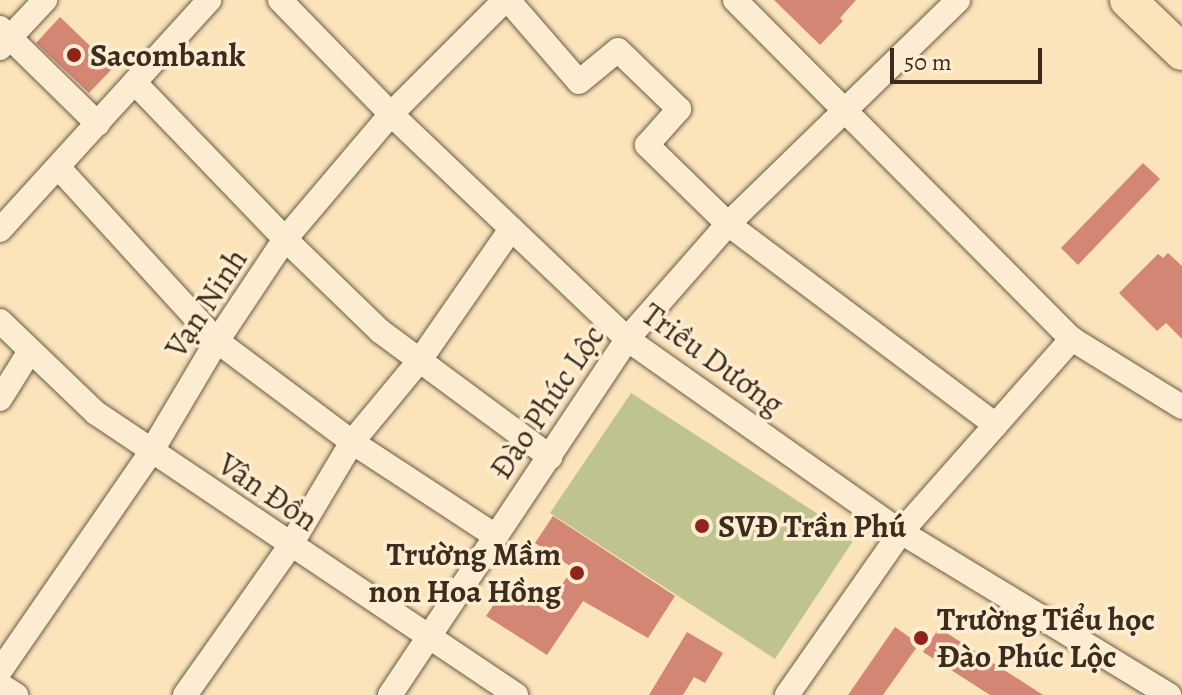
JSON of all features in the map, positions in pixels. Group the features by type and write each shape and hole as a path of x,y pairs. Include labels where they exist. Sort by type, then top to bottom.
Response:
{"highway":[{"path":"1128,0 1182,52"}],"street":[{"path":"45,0 3,38 98,124"},
{"path":"0,230 209,0"},
{"name":"Triều Dương","path":"280,0 391,114 627,339 901,532 1169,695"},
{"path":"506,0 579,82 618,50 679,109 647,145 728,224 996,425"},
{"name":"Vạn Ninh","path":"0,671 151,452 217,341 285,239 391,114 506,0"},
{"path":"735,0 1072,339 1182,407"},
{"name":"Đào Phúc Lộc","path":"390,695 627,339 728,224 958,0"},
{"path":"135,83 285,239 380,331 550,457"},
{"path":"59,168 217,341 352,442 494,535"},
{"path":"185,695 290,546 352,442 420,360 511,229"},
{"name":"Vân Đồn","path":"0,321 96,413 516,695"},
{"path":"787,695 901,532 1072,339"},
{"path":"0,399 30,351"},
{"path":"0,685 16,695"}],"green space":[{"name":"SVĐ Trần Phú","path":"631,393 855,538 775,659 550,513"}],"building":[{"path":"774,0 856,0 840,18 843,21 820,45"},
{"name":"Sacombank","path":"60,17 113,68 89,93 36,43"},
{"path":"1143,163 1160,179 1078,265 1061,248"},
{"path":"1168,253 1182,266 1182,339 1166,323 1157,331 1119,293 1158,254 1163,258"},
{"path":"553,516 675,596 648,638 583,601 547,655 486,616 507,585 545,610 573,568 535,543"},
{"path":"895,627 919,644 883,695 848,695"},
{"path":"939,628 1043,695 990,695 923,652"},
{"path":"687,632 723,653 705,683 694,677 683,695 649,695"}],"place":[{"name":"Sacombank","path":"74,55"},
{"name":"SVĐ Trần Phú","path":"702,526"},
{"name":"Trường Mầm non Hoa Hồng","path":"577,573"},
{"name":"Trường Tiểu học Đào Phúc Lộc","path":"921,638"}]}
